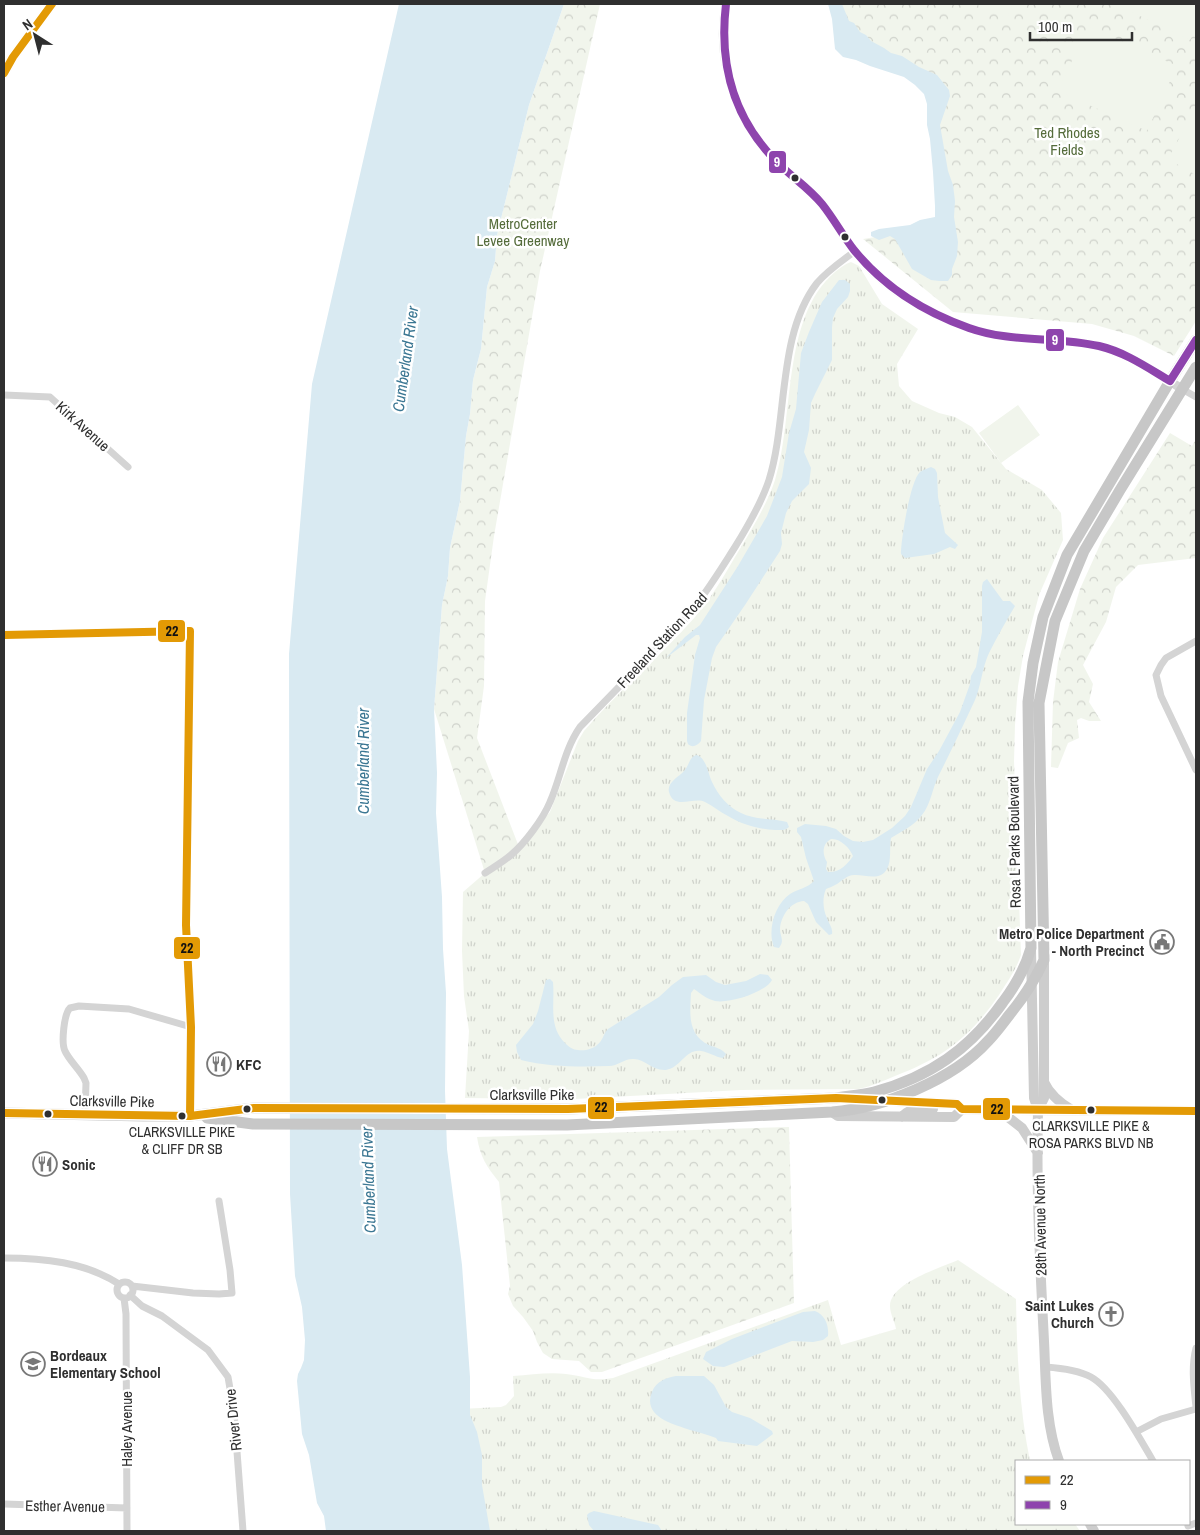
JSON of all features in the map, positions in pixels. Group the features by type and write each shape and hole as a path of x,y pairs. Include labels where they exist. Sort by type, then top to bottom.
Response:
{"main road":[{"path":"4,73 13,57 52,4"},
{"name":"Rosa L Parks Boulevard","path":"1038,1110 1034,1098 1028,702 1033,663 1043,617 1067,555 1196,340"},
{"name":"Rosa L Parks Boulevard","path":"1038,1110 1044,1098 1044,960 1039,703 1055,620 1084,551 1196,367"},
{"path":"836,1098 864,1094 892,1086 930,1070 956,1055 984,1028 999,1008 1027,965 1031,948"},
{"path":"832,1112 859,1109 884,1101 933,1082 962,1064 988,1042 1033,983 1044,960"},
{"path":"1044,1082 1050,1093 1072,1110"},
{"name":"Clarksville Pike","path":"4,1113 85,1116 190,1116 254,1108 568,1109 836,1098 999,1110 1196,1110"},
{"name":"Clarksville Pike","path":"190,1116 253,1124 568,1125 832,1112 838,1116 954,1117 959,1106"},
{"path":"999,1110 1024,1131 1038,1154"},
{"name":"28th Avenue North","path":"1038,1110 1038,1243 1049,1423 1059,1460"}],"street":[{"path":"726,4 723,36 726,67 734,96 745,118 766,151 812,193 855,251 889,285 910,300 967,327 996,335 1100,346 1128,357 1196,397"},
{"name":"Freeland Station Road","path":"485,873 512,854 543,815 550,802 573,737 580,727 694,608 714,582 764,495 773,465 791,344 801,311 818,283 855,251"},
{"name":"Kirk Avenue","path":"4,395 50,397 128,467"},
{"path":"4,635 190,631 186,925 191,1027 190,1116"},
{"path":"1196,641 1166,658 1156,675 1161,696 1196,770"},
{"path":"85,1116 86,1083 65,1051 64,1045 66,1014 70,1008 79,1006 128,1009 191,1027"},
{"path":"4,1258 40,1260 74,1265 102,1274 119,1284 125,1282 132,1286 194,1293 232,1293 218,1201"},
{"path":"119,1284 117,1292 120,1297 127,1297 132,1291 132,1286"},
{"name":"Haley Avenue","path":"127,1297 127,1531"},
{"name":"River Drive","path":"127,1297 162,1316 208,1350 228,1377 234,1412 243,1531"},
{"path":"1136,1432 1161,1419 1196,1408 1193,1374 1193,1360 1196,1348"},
{"path":"1046,1367 1062,1368 1091,1377 1106,1389 1136,1432 1152,1460"},
{"name":"Esther Avenue","path":"4,1504 126,1508"},
{"path":"1189,1527 1196,1523"}],"green space":[{"name":"MetroCenter Levee Greenway","path":"564,4 600,4 540,271 494,536 485,601 484,686 477,738 519,847 485,873 434,709 442,605 448,576 450,548 460,501 473,380 481,349 487,287 495,261 497,235 529,105"},
{"name":"Ted Rhodes Fields","path":"837,4 1196,4 1196,321 1174,356 1134,336 1092,324 953,312 863,239 939,227 933,95 901,69 845,46"},
{"path":"975,4 1013,4 1007,18"},
{"path":"1115,4 1196,4 1196,28 1190,40"},
{"path":"1088,26 1177,66 1147,131 1058,91"},
{"path":"1196,107 1196,175 1168,159"},
{"path":"851,262 859,266 882,304 918,329 897,364 899,386 912,401 939,413 955,417 972,427 1006,469 1042,490 1061,513 1063,540 1039,595 1023,656 1018,686 1014,761 1021,955 1017,966 988,1010 966,1035 928,1061 859,1089 741,1090 575,1099 465,1098 469,1031 464,996 462,951 463,892 519,847 550,812 578,741 584,731 695,617 721,580 757,519 775,480 781,455 792,370 806,315 818,292 835,272"},
{"path":"1018,405 1040,435 1001,463 979,433"},
{"path":"1170,433 1192,446 1196,439 1196,558 1138,565 1116,587 1106,622 1083,665 1093,684 1089,702 1101,721 1089,721 1081,718 1077,720 1079,738 1068,743 1058,768 1051,767 1053,702 1058,662 1080,589 1103,538"},
{"path":"789,1127 794,1303 602,1372 591,1372 579,1361 552,1359 543,1353 533,1331 513,1306 508,1294 510,1286 499,1182 485,1161 477,1137"},
{"path":"958,1260 1016,1299 1021,1401 1030,1460 1015,1460 1015,1525 1076,1525 1080,1531 477,1531 459,1409 501,1407 506,1405 514,1396 513,1376 553,1373 594,1379 613,1378 828,1300 841,1345 896,1329 890,1306 892,1298 907,1283"}],"water":[{"name":"Cumberland River","path":"399,4 564,4 529,105 497,235 495,261 487,287 481,349 473,380 460,501 450,548 448,576 442,605 434,709 437,773 436,813 446,993 445,1091 447,1149 462,1265 470,1377 470,1415 477,1432 482,1455 482,1485 490,1531 326,1531 324,1516 317,1503 309,1455 302,1434 297,1381 304,1360 305,1340 302,1307 295,1276 290,1194 289,654 312,384"},
{"path":"828,4 842,4 849,21 854,23 860,32 871,41 891,53 902,56 919,67 937,75 949,90 950,96 940,125 948,171 953,185 954,217 958,242 957,256 952,269 952,275 948,281 931,280 912,269 895,239 890,236 879,240 871,236 871,232 879,229 910,225 920,220 935,217 927,104 924,94 904,77 843,57 835,49 832,19"},
{"path":"839,280 845,280 850,284 850,291 848,297 837,309 833,318 832,360 811,403 809,430 804,452 811,468 809,484 792,501 786,513 781,533 782,544 780,551 716,647 704,700 701,741 691,746 687,741 687,713 699,635 696,635 666,658 685,637 700,625 767,516 782,477 789,433 796,409 801,353 822,302"},
{"path":"931,467 937,473 938,497 945,533 958,545 955,549 950,547 934,554 905,558 901,554 901,547 904,524 913,487 920,472"},
{"path":"987,579 1003,601 1010,601 1015,606 989,653 975,700 938,777 925,811 912,825 891,838 889,862 884,873 876,876 851,875 826,889 824,908 832,934 829,935 816,922 808,904 804,901 799,902 787,910 784,915 780,929 782,943 779,948 774,947 771,933 772,925 780,904 790,894 814,881 797,828 805,824 826,826 836,829 853,841 863,842 873,840 892,828 905,816 911,807 927,769 960,712 971,676 976,667 982,632 983,582","holes":["834,839 844,844 853,856 842,868 828,872 824,849 828,841"]},
{"path":"697,755 705,763 717,791 732,807 752,817 787,822 789,827 781,830 757,828 734,819 705,802 675,801 669,792 669,786 684,771 692,758"},
{"path":"760,974 768,975 772,980 763,989 738,999 715,1001 694,989 691,993 690,1016 693,1029 702,1041 724,1052 726,1054 723,1058 696,1051 671,1069 661,1070 634,1059 609,1066 542,1064 521,1060 517,1052 516,1045 533,1024 546,980 550,979 553,982 553,1014 556,1029 565,1043 571,1048 583,1050 591,1049 601,1042 608,1029 659,997 683,977 706,975 716,982 725,985 746,981"},
{"path":"815,1311 824,1318 827,1324 828,1336 823,1340 813,1342 792,1341 724,1367 713,1366 703,1359 706,1352 732,1339 803,1312"},
{"path":"676,1376 704,1376 714,1385 726,1407 732,1412 750,1418 772,1431 773,1434 757,1446 718,1441 716,1438 675,1425 661,1418 651,1408 652,1392 665,1379"},
{"path":"594,1511 658,1525 662,1531 594,1531 589,1525 587,1515"}],"transit line":[{"name":"22","path":"4,73 13,57 52,4"},
{"name":"9","path":"726,4 724,26 727,68 739,107 749,126 775,160 822,204 854,250 878,276 892,287 936,314 969,328 1001,336 1066,341 1099,346 1118,352 1170,381 1196,340"},
{"name":"22","path":"4,635 190,631 186,925 191,1027 190,1116"},
{"name":"22","path":"4,1113 190,1116 254,1108 568,1109 836,1098 957,1104 962,1109 1196,1111"}],"place":[{"name":"Metro Police Department - North Precinct","path":"1162,942"},
{"name":"KFC","path":"219,1064"},
{"name":"CLARKSVILLE PIKE & ROSA PARKS BLVD NB","path":"1091,1110"},
{"name":"CLARKSVILLE PIKE & CLIFF DR SB","path":"182,1116"},
{"name":"Sonic","path":"45,1164"},
{"name":"Saint Lukes Church","path":"1111,1314"},
{"name":"Bordeaux Elementary School","path":"33,1364"}]}
